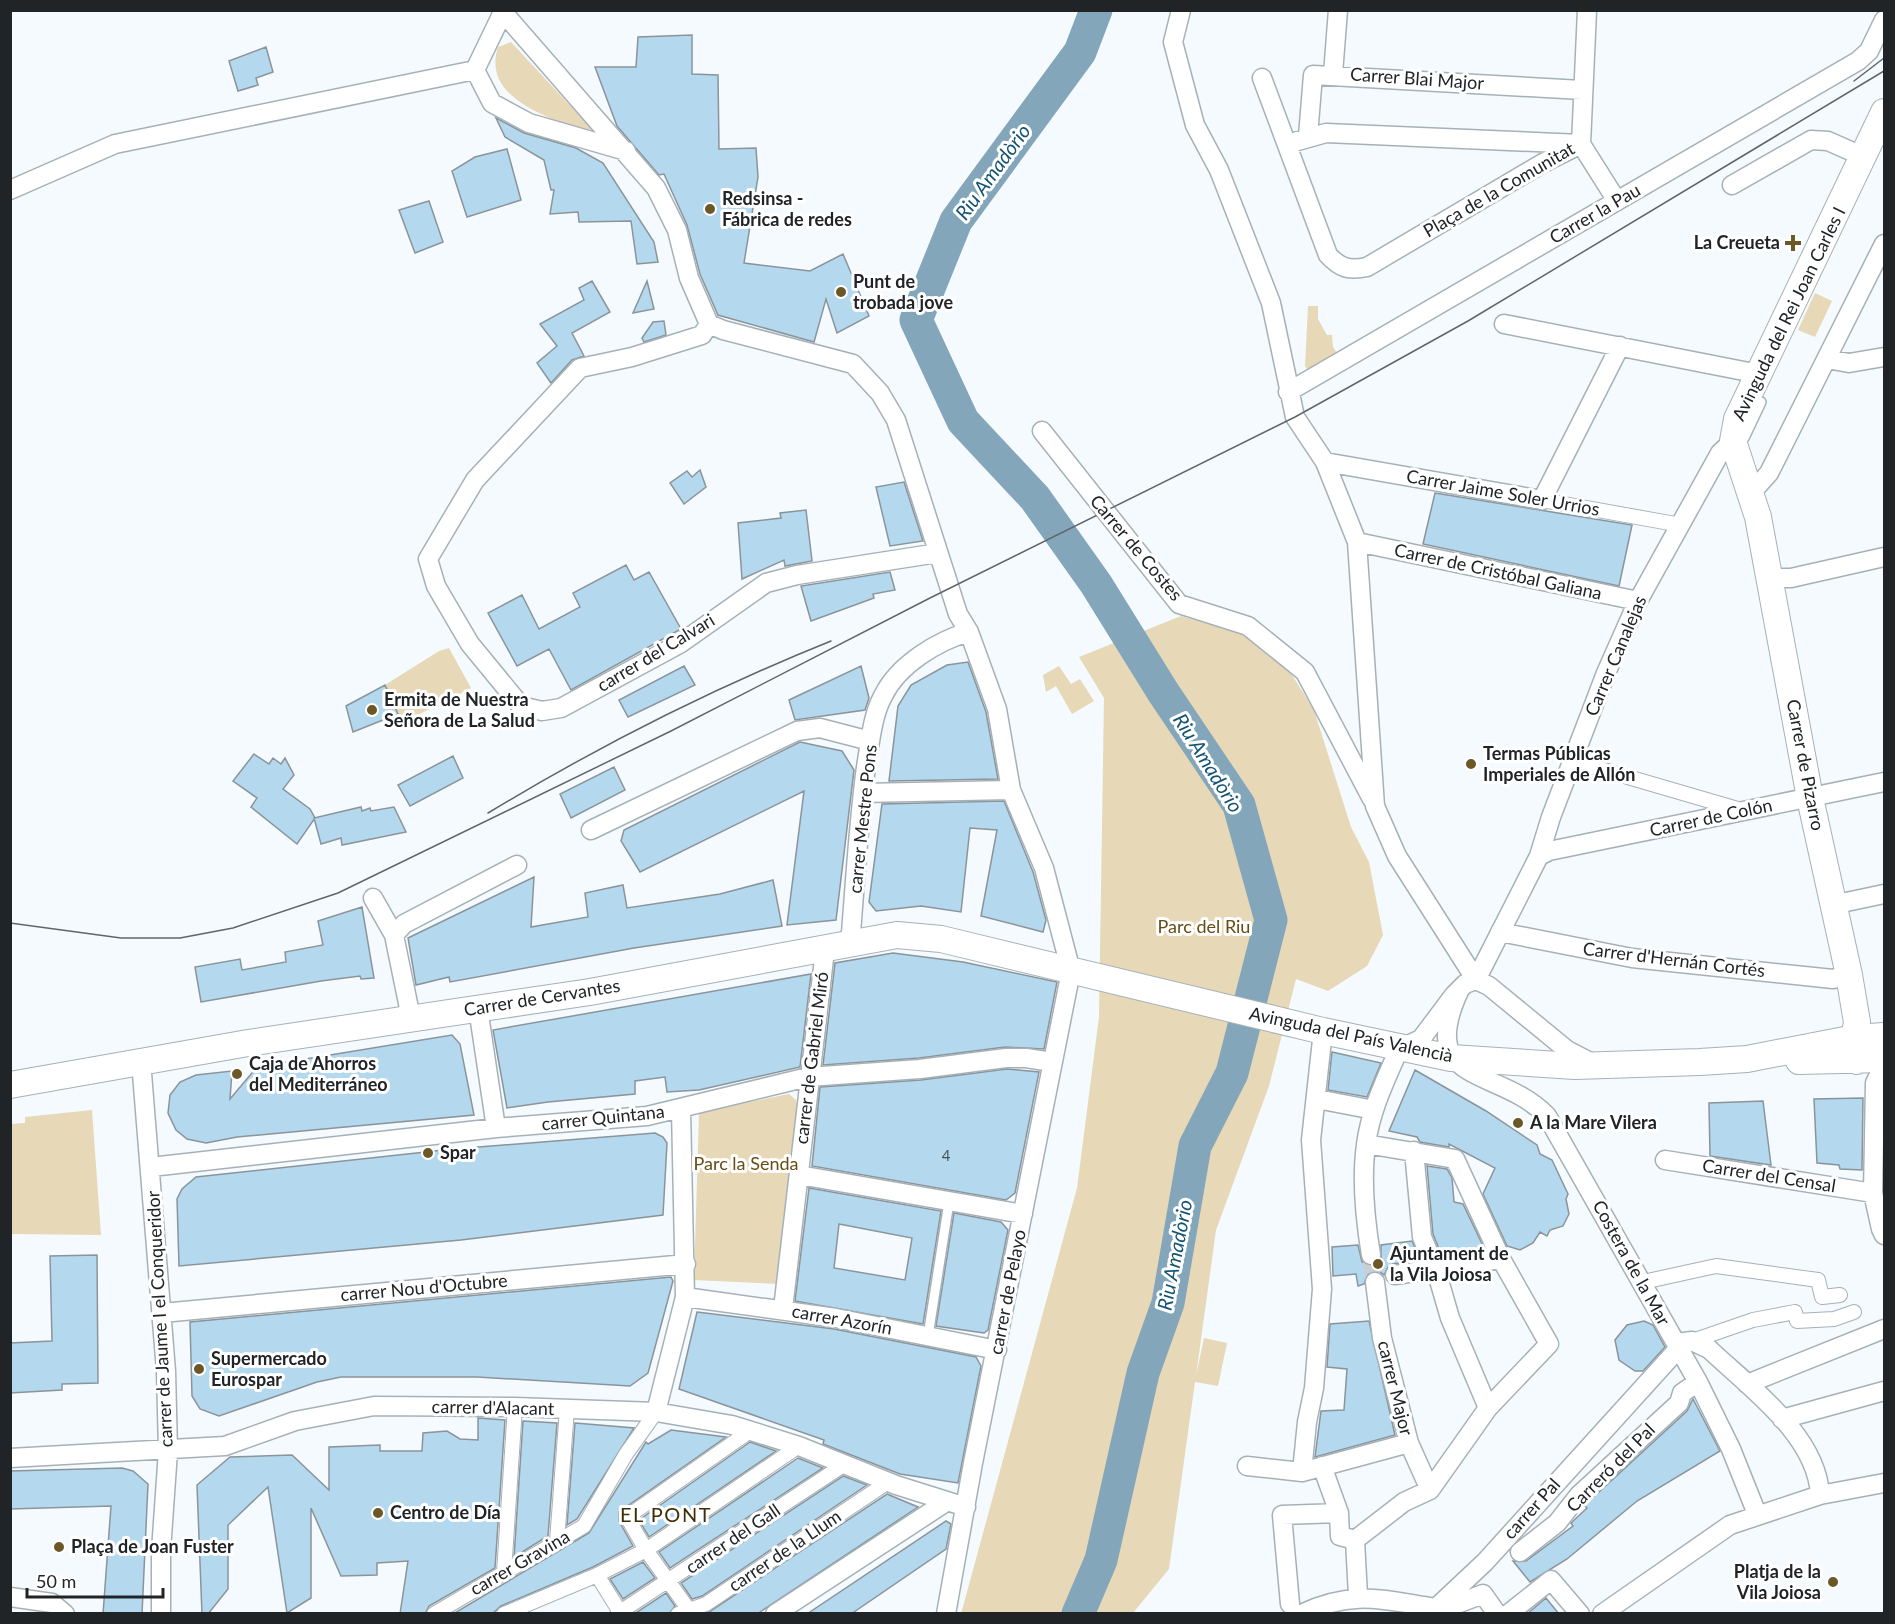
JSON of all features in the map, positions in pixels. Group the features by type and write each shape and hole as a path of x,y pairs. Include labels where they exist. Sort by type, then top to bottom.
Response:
{"main road":[{"name":"Avinguda del Rei Joan Carles I","path":"1736,448 1737,419 1884,112"},
{"path":"1736,448 1752,492"},
{"name":"Carrer de Pizarro","path":"1752,492 1810,798 1849,975 1857,1022 1856,1050"},
{"name":"Carrer de Cervantes","path":"10,1084 411,1018 590,992 825,950 883,936 912,935 957,942 1071,971"},
{"name":"Avinguda del País Valencià","path":"1071,971 1399,1048 1451,1058 1507,1064 1598,1065 1747,1059 1856,1050 1884,1036"},
{"path":"1856,1050 1880,1071"}],"street":[{"path":"1181,10 1173,42 1195,125 1219,170 1271,303 1295,417 1325,462 1357,542 1376,806 1397,856 1476,980 1494,989 1567,1050 1598,1065"},
{"path":"1333,74 1338,10"},
{"path":"1587,10 1581,144 1617,201"},
{"path":"475,70 502,11 656,188 678,230 689,278 709,324 723,330 853,364 880,393 896,420 924,501 958,614 969,632 997,709 1011,790 1044,868 1071,971"},
{"name":"Carrer la Pau","path":"1288,392 1858,61 1869,51 1884,20"},
{"path":"475,70 492,103 529,123 626,152"},
{"path":"10,190 115,144 475,70"},
{"name":"Carrer Blai Major","path":"1308,136 1314,75 1333,74 1582,90"},
{"path":"1262,78 1287,144"},
{"name":"Plaça de la Comunitat","path":"1326,133 1581,144 1543,163 1367,267 1352,271 1338,265 1328,255 1287,144 1308,136 1326,133"},
{"path":"1732,185 1811,140 1828,141 1864,157"},
{"path":"1752,492 1769,473 1884,244"},
{"name":"carrer del Calvari","path":"709,324 702,335 632,357 580,368 475,480 428,559 436,586 470,644 521,706 542,711 561,708 681,643 766,583 797,575 938,553"},
{"path":"1504,324 1759,374"},
{"path":"1542,500 1620,346"},
{"path":"1827,359 1849,363 1884,357"},
{"name":"Carrer de Costes","path":"1042,431 1179,604 1248,626 1305,672 1376,806"},
{"name":"Carrer Canalejas","path":"1476,980 1539,856 1606,673 1638,601 1720,453 1736,448"},
{"name":"Carrer Jaime Soler Urrios","path":"1325,462 1681,525"},
{"name":"Carrer de Cristóbal Galiana","path":"1357,542 1638,601"},
{"path":"1770,578 1791,578 1884,556"},
{"name":"carrer Mestre Pons","path":"850,945 863,793 870,741 882,696 901,670 950,638 969,632"},
{"path":"591,830 797,731 819,728 870,741"},
{"path":"1574,761 1745,811"},
{"name":"Carrer de Colón","path":"1539,856 1549,851 1884,782"},
{"path":"863,793 1011,790"},
{"path":"394,935 404,924 517,865"},
{"path":"1832,905 1884,894"},
{"path":"373,898 394,935 411,1018"},
{"name":"Carrer d'Hernán Cortés","path":"1500,932 1632,957 1833,979 1849,975"},
{"name":"carrer de Gabriel Miró","path":"783,1309 808,1077 825,950"},
{"name":"carrer de Pelayo","path":"946,1614 1071,971"},
{"path":"1371,1255 1363,1194 1366,1144 1374,1110 1399,1048 1421,1039 1460,989 1469,981 1476,980"},
{"path":"1451,1058 1446,1043 1448,1028 1460,989"},
{"path":"478,1008 496,1128"},
{"path":"1302,1472 1307,1422 1314,1388 1322,1289 1311,1140 1317,1099 1319,1030"},
{"name":"carrer Quintana","path":"151,1167 496,1128 647,1116 681,1110 808,1077 927,1068 959,1062 1006,1058 1052,1062"},
{"name":"Costera de la Mar","path":"1451,1058 1475,1074 1528,1099 1547,1116 1642,1282 1682,1344 1731,1449 1757,1514"},
{"name":"carrer de Jaume I el Conqueridor","path":"141,1061 162,1313 168,1451 161,1551 161,1614"},
{"path":"1884,1065 1880,1071 1873,1193 1884,1235"},
{"path":"1317,1099 1374,1110"},
{"name":"carrer Quintana","path":"656,1412 685,1297 681,1110"},
{"path":"1355,1540 1404,1502 1430,1490 1488,1408 1549,1344 1501,1259 1455,1159 1366,1144"},
{"path":"1414,1151 1422,1237 1436,1270 1450,1318 1488,1408"},
{"name":"Carrer del Censal","path":"1665,1160 1873,1193"},
{"path":"799,1175 1023,1214"},
{"path":"1395,1275 1501,1259"},
{"name":"carrer Nou d'Octubre","path":"162,1313 686,1264"},
{"path":"1642,1282 1716,1266 1818,1280 1822,1297 1840,1295"},
{"name":"carrer Major","path":"1375,1282 1382,1338 1408,1443 1430,1490"},
{"name":"carrer Azorín","path":"685,1297 783,1309 996,1350"},
{"path":"1682,1344 1753,1320 1795,1312 1797,1321 1834,1319 1854,1312"},
{"path":"1747,1384 1884,1329"},
{"path":"1682,1344 1709,1349 1802,1440 1820,1495"},
{"name":"carrer Pal","path":"1442,1609 1669,1355 1682,1344"},
{"name":"Carreró del Pal","path":"1520,1552 1557,1524 1579,1495 1679,1403 1682,1393 1698,1382"},
{"path":"1782,1419 1884,1391"},
{"name":"carrer d'Alacant","path":"10,1458 168,1451 225,1446 295,1421 374,1406 515,1407 656,1412 706,1419 750,1431 798,1446 888,1482 966,1507"},
{"path":"504,1572 515,1407"},
{"path":"557,1541 567,1409"},
{"name":"carrer Gravina","path":"434,1614 584,1526 626,1454 656,1412"},
{"path":"683,1612 669,1581 646,1550 627,1517 750,1431"},
{"path":"1247,1466 1302,1472 1408,1443"},
{"path":"504,1614 597,1575 646,1550 798,1446"},
{"name":"carrer del Gall","path":"618,1613 844,1464"},
{"path":"1322,1466 1339,1513 1341,1536 1355,1540"},
{"name":"carrer de la Llum","path":"683,1612 709,1609 888,1482"},
{"path":"1602,1614 1724,1528 1757,1514 1820,1495 1884,1483"},
{"path":"775,1614 946,1502"},
{"path":"1339,1513 1282,1515 1296,1609 1358,1596 1442,1609"},
{"path":"1355,1540 1358,1596"},
{"path":"597,1575 618,1613"},
{"path":"1508,1614 1551,1580 1580,1614"},
{"path":"1390,1614 1442,1609 1483,1594 1497,1614"},
{"path":"10,1597 52,1603 65,1614"}],"lane":[{"path":"1736,448 1761,402"},
{"path":"928,1336 949,1202"}],"green space":[{"path":"511,42 591,128 587,133 539,113 509,93 500,80 495,65 498,47"},
{"path":"1815,293 1832,301 1815,337 1798,330"},
{"path":"1308,306 1318,306 1318,319 1327,335 1332,335 1333,347 1338,355 1309,371 1305,366"},
{"name":"Parc del Riu","path":"1181,616 1246,635 1292,675 1314,710 1351,827 1369,862 1383,935 1367,966 1328,991 1296,979 1269,1086 1216,1230 1196,1376 1204,1338 1227,1343 1218,1386 1195,1382 1169,1569 1133,1613 961,1614 1077,1188 1099,1017 1104,698 1079,657"},
{"path":"449,648 471,688 402,723 385,685 439,651"},
{"path":"1059,666 1071,684 1080,679 1094,701 1072,714 1056,686 1046,692 1043,675"},
{"name":"Parc la Senda","path":"789,1094 796,1100 798,1109 778,1284 694,1280 699,1112"},
{"path":"92,1110 101,1235 11,1234 11,1124 25,1123 25,1117"}],"building":[{"name":"Redsinsa - Fábrica de redes","path":"692,35 692,74 718,75 719,149 756,148 758,177 744,263 810,271 843,254 869,316 837,333 826,299 814,342 718,315 700,274 687,225 664,174 659,175 617,126 595,67 636,67 638,37"},
{"path":"266,47 273,72 256,78 258,85 238,91 229,61"},
{"path":"496,118 524,133 576,148 603,163 654,242 658,262 637,264 631,221 579,222 578,212 550,214 554,190 551,190 544,160 505,137"},
{"path":"507,149 521,200 467,217 452,171 475,157"},
{"path":"429,201 443,242 415,253 399,210"},
{"path":"592,281 610,312 572,333 584,356 572,360 551,383 537,363 557,346 540,324 584,300 579,288"},
{"path":"647,281 654,309 633,313"},
{"path":"664,321 666,335 644,342 642,338 653,322"},
{"path":"700,470 706,487 684,504 670,483 687,471 692,477"},
{"path":"904,482 923,541 890,546 876,487"},
{"path":"1435,493 1632,525 1619,586 1423,544"},
{"path":"806,510 812,561 785,566 784,560 742,579 738,523 781,518 780,513"},
{"path":"626,565 634,580 649,572 681,629 571,690 549,649 517,666 488,613 522,595 539,629 580,607 573,593"},
{"path":"890,572 895,590 873,594 874,598 811,621 801,586"},
{"path":"968,662 986,712 998,779 889,781 898,706 911,685 947,665"},
{"path":"684,666 695,685 628,717 619,700"},
{"path":"861,666 869,698 865,710 795,720 789,700"},
{"name":"Ermita de Nuestra Señora de La Salud","path":"385,685 398,714 353,732 346,706"},
{"path":"800,742 842,751 854,770 836,920 787,925 804,791 640,872 621,841 624,830"},
{"path":"254,754 269,764 273,758 281,764 285,758 294,775 283,789 310,809 315,818 297,844 251,807 257,798 233,781"},
{"path":"453,756 463,778 410,806 398,785"},
{"path":"614,767 625,790 571,818 560,794"},
{"path":"1004,801 1033,872 1046,920 1043,932 981,916 997,830 970,828 961,912 921,906 876,911 869,902 882,804"},
{"path":"361,807 362,811 370,808 371,811 394,807 406,832 342,845 341,838 321,844 314,818"},
{"path":"534,877 531,927 588,917 585,893 623,885 627,908 720,894 773,880 782,926 634,948 450,982 449,977 416,985 408,938"},
{"path":"362,907 374,978 361,979 360,976 321,981 201,1002 195,967 240,959 242,970 286,962 285,952 323,945 318,921"},
{"path":"893,953 963,962 1057,982 1044,1049 1005,1047 919,1058 823,1065 835,963"},
{"path":"811,974 800,1067 699,1090 667,1092 665,1077 635,1081 635,1094 507,1108 493,1030"},
{"path":"452,1035 460,1044 474,1115 237,1137 206,1143 187,1139 176,1130 168,1113 170,1095 180,1082 196,1075 232,1071 230,1099 257,1067"},
{"path":"1332,1052 1381,1063 1367,1097 1328,1090"},
{"path":"1007,1069 1039,1072 1015,1193 1006,1200 812,1166 820,1087 921,1080"},
{"path":"1415,1070 1486,1111 1537,1145 1540,1154 1552,1160 1568,1194 1566,1199 1569,1214 1563,1226 1550,1230 1547,1236 1540,1232 1533,1243 1520,1250 1507,1246 1483,1194 1495,1168 1449,1144 1449,1147 1420,1142 1417,1137 1389,1131"},
{"path":"1863,1098 1862,1170 1840,1169 1839,1165 1817,1163 1814,1099"},
{"path":"1763,1101 1771,1165 1710,1156 1709,1103"},
{"path":"655,1133 663,1137 667,1143 663,1215 461,1240 179,1266 177,1199 182,1189 196,1177 453,1149"},
{"path":"1427,1166 1447,1169 1452,1178 1454,1202 1463,1204 1485,1250 1442,1256 1433,1234"},
{"path":"809,1188 941,1211 923,1324 795,1301","holes":["839,1224 912,1238 905,1280 834,1268"]},
{"path":"954,1213 1001,1222 1008,1230 988,1330 984,1333 936,1326"},
{"name":"Ajuntament de la Vila Joiosa","path":"1412,1241 1420,1260 1393,1264 1388,1267 1384,1275 1379,1271 1369,1273 1364,1284 1358,1286 1356,1274 1333,1276 1332,1247 1358,1245 1362,1262 1372,1266 1381,1260 1381,1245"},
{"path":"97,1255 98,1383 62,1384 62,1390 10,1393 10,1343 52,1341 50,1256"},
{"path":"671,1277 673,1281 648,1373 630,1386 477,1377 341,1377 317,1382 219,1416 200,1409 192,1396 190,1322"},
{"path":"697,1312 834,1329 976,1357 981,1366 958,1483 900,1474 823,1444 824,1440 679,1389"},
{"path":"1369,1321 1395,1435 1315,1457 1321,1411 1344,1410 1347,1369 1327,1367 1330,1324"},
{"path":"1644,1321 1653,1325 1665,1347 1643,1371 1635,1371 1619,1360 1615,1340 1627,1325"},
{"path":"1693,1399 1720,1451 1637,1501 1567,1559 1530,1582 1513,1561 1526,1561 1573,1526 1571,1523 1587,1508 1585,1506 1587,1503 1687,1411"},
{"path":"478,1418 505,1420 495,1568 429,1606 425,1614 400,1614 408,1561 377,1563 377,1575 341,1576 311,1508 311,1598 287,1613 268,1487 228,1525 228,1589 208,1614 202,1614 197,1485 230,1457 292,1455 329,1490 329,1447 380,1445 380,1451 422,1451 423,1433 447,1431 460,1439 478,1440"},
{"path":"523,1421 557,1423 548,1536 514,1557"},
{"path":"575,1423 634,1428 577,1519 567,1525"},
{"path":"671,1430 726,1437 619,1512 619,1521 633,1546 593,1567 501,1606 492,1614 453,1614 589,1533 646,1442 648,1444"},
{"path":"750,1442 776,1451 649,1537 639,1520"},
{"path":"798,1458 823,1468 670,1568 659,1552"},
{"path":"122,1468 133,1471 148,1484 142,1614 103,1614 111,1506 10,1509 10,1471"},
{"path":"843,1476 867,1485 702,1596 692,1599 681,1583"},
{"path":"887,1494 918,1507 757,1614 706,1614"},
{"path":"946,1521 951,1524 946,1549 851,1614 807,1614"},
{"path":"643,1562 655,1578 623,1599 610,1579"},
{"path":"666,1593 675,1606 669,1614 634,1614"},
{"path":"1546,1598 1559,1614 1527,1614"}],"waterway":[{"name":"Riu Amadòrio","path":"1078,1614 1101,1560 1143,1373 1168,1303 1195,1146 1232,1073 1271,920 1239,805 1163,692 1096,584 1035,498 963,421 916,320 956,221 1080,52 1096,10"}],"tunnel":[{"path":"1371,1255 1375,1282"}],"tram line":[{"path":"1854,81 1884,58"},
{"path":"10,923 121,938 180,938 233,928 338,893 671,731 930,598 1295,417 1468,321 1884,71"},
{"path":"488,813 656,720 743,678 831,641"}],"place":[{"name":"Redsinsa - Fábrica de redes","path":"710,209"},
{"name":"La Creueta","path":"1793,243"},
{"name":"Punt de trobada jove","path":"841,292"},
{"name":"Ermita de Nuestra Señora de La Salud","path":"372,710"},
{"name":"Termas Públicas Imperiales de Allón","path":"1471,764"},
{"name":"Caja de Ahorros del Mediterráneo","path":"237,1074"},
{"name":"A la Mare Vilera","path":"1518,1123"},
{"name":"Spar","path":"428,1153"},
{"name":"Ajuntament de la Vila Joiosa","path":"1378,1264"},
{"name":"Supermercado Eurospar","path":"199,1369"},
{"name":"Centro de Día","path":"378,1513"},
{"name":"Plaça de Joan Fuster","path":"59,1547"},
{"name":"Platja de la Vila Joiosa","path":"1833,1582"}],"district":[{"name":"EL PONT","path":"666,1515"}]}
